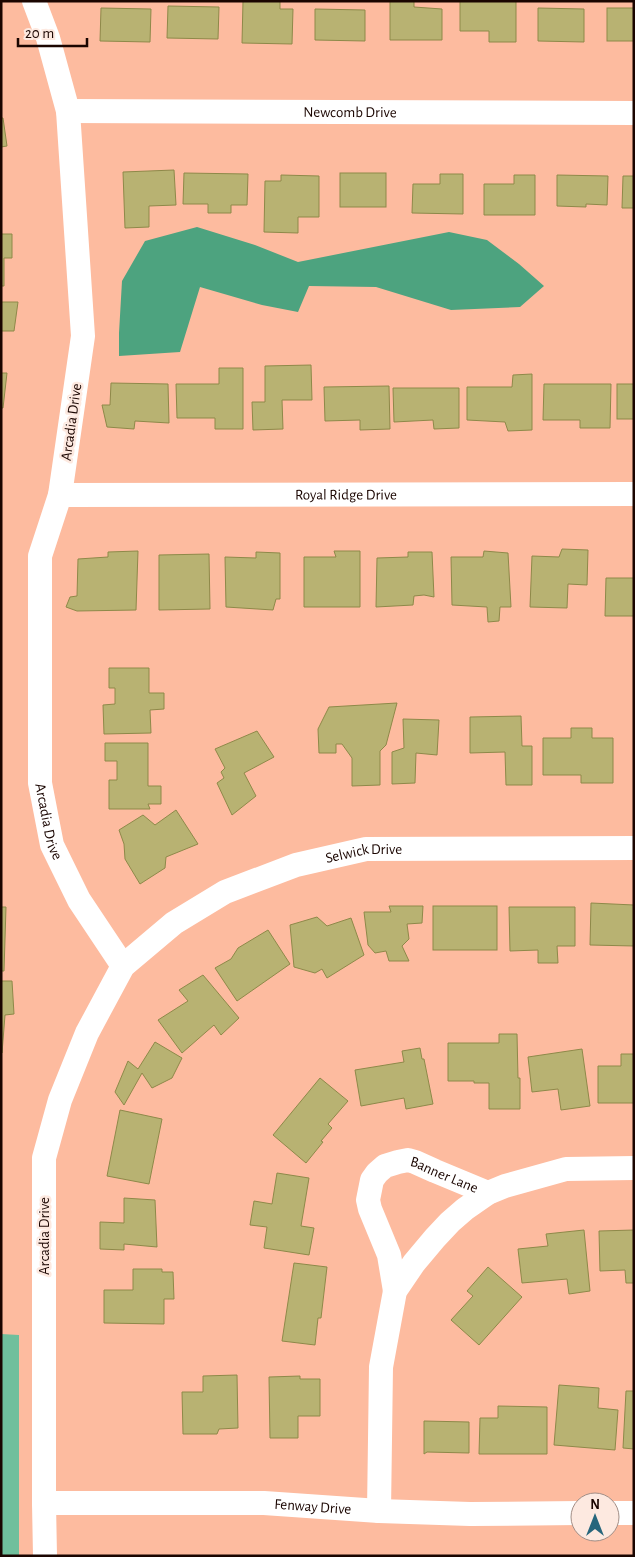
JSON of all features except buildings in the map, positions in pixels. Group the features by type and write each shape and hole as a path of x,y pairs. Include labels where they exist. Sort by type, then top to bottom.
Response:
{"street":[{"name":"Arcadia Drive","path":"34,1 48,38 68,111 83,336 60,494 40,556 40,783 52,845 79,900 123,966 88,1033 60,1100 44,1158 44,1503 46,1556"},
{"name":"Newcomb Drive","path":"68,111 634,113"},
{"name":"Royal Ridge Drive","path":"60,494 634,494"},
{"name":"Selwick Drive","path":"123,966 174,923 225,892 296,865 366,849 634,848"},
{"name":"Banner Lane","path":"379,1511 381,1367 395,1291 389,1255 368,1200 372,1180 376,1173 385,1166 408,1160 488,1193"},
{"name":"Banner Lane","path":"395,1291 414,1263 435,1238 465,1209 488,1193 505,1186 566,1169 634,1168"},
{"name":"Fenway Drive","path":"44,1503 264,1503 379,1511 470,1514 570,1513"},
{"path":"620,1513 634,1513"}],"green space":[{"path":"197,227 255,245 298,262 449,232 487,240 544,286 520,307 451,310 376,287 309,286 298,312 262,305 200,287 180,352 119,356 122,281 145,241"},
{"path":"1,1334 19,1335 19,1556 1,1556"}]}
